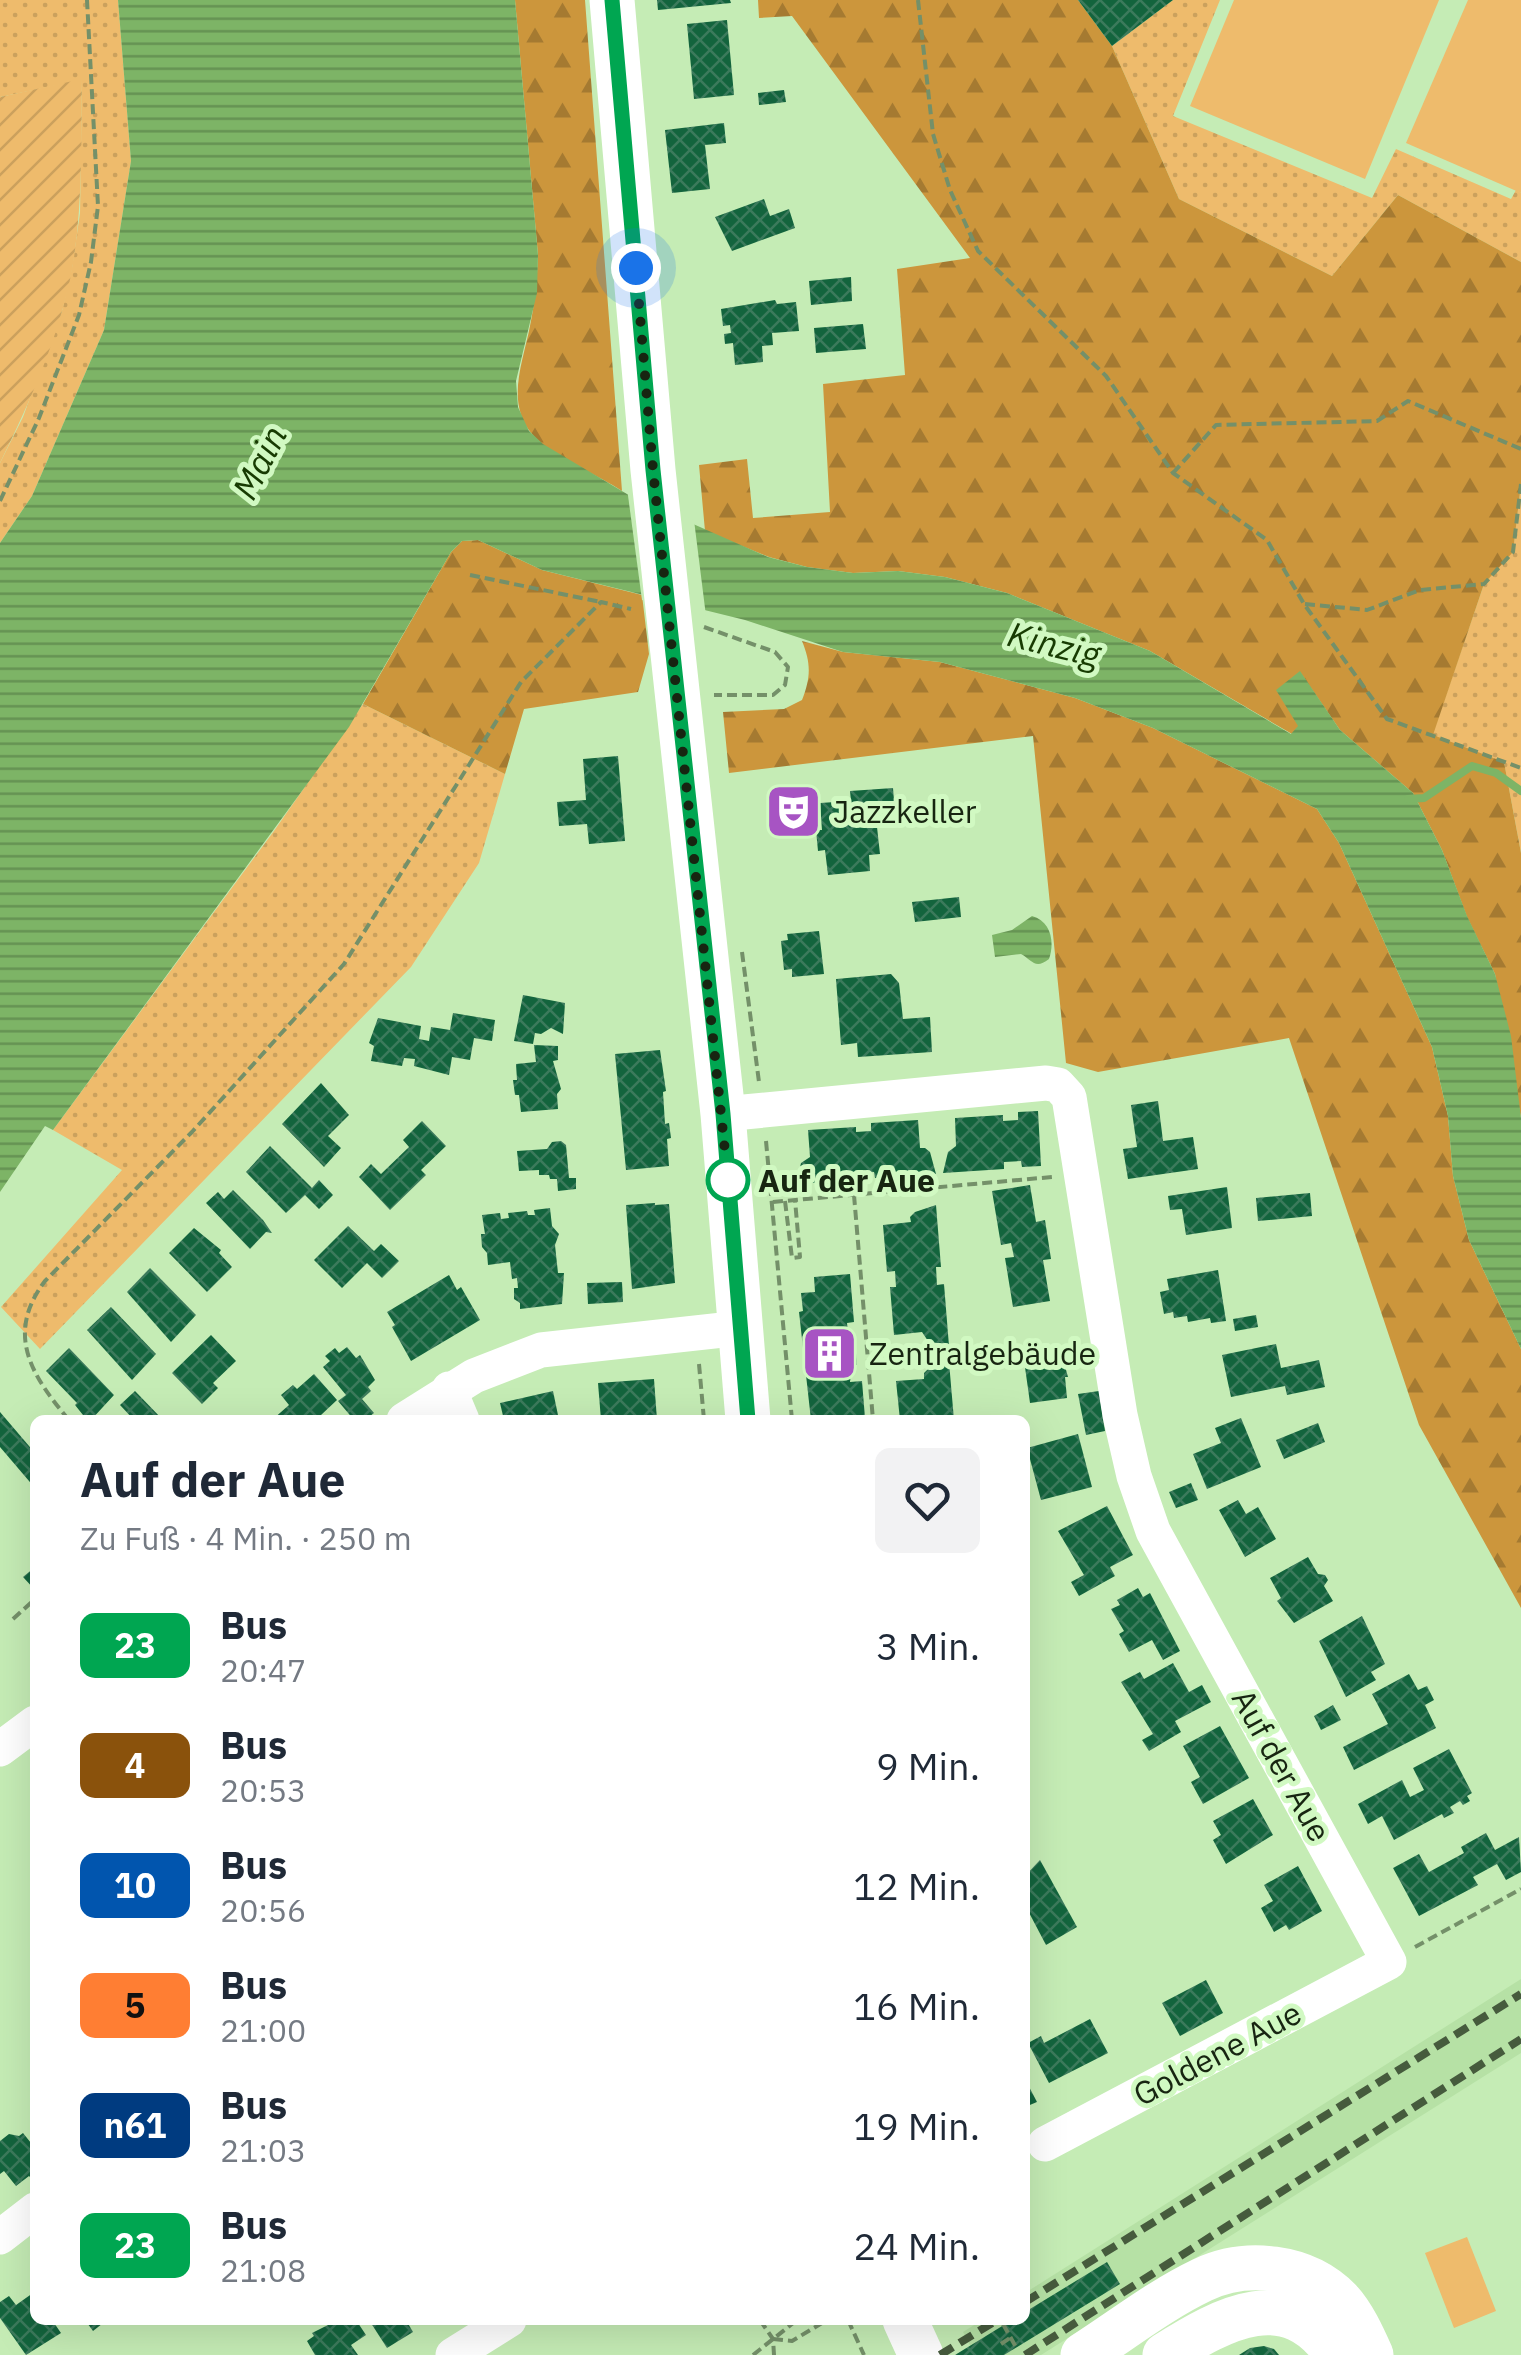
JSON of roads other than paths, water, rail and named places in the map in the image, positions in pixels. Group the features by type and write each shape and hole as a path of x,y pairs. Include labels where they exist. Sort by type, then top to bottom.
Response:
{"main road":[{"path":"612,0 653,470 691,639 679,695 743,1113 724,1330 747,1415"},
{"path":"1083,2355 1204,2279 1226,2270 1262,2268 1290,2272 1332,2294 1344,2305 1371,2355"},
{"path":"1165,2355 1229,2319 1277,2312 1298,2318 1319,2331 1338,2355"},
{"path":"880,2325 890,2355"},
{"path":"907,2325 921,2355"}],"street":[{"name":"Auf der Aue","path":"743,1113 1046,1082 1058,1085 1069,1097 1128,1452 1154,1531 1389,1962"},
{"path":"420,1415 455,1404 499,1364 541,1350 724,1330"},
{"path":"0,1749 30,1727"},
{"name":"Goldene Aue","path":"1045,2144 1389,1962"},
{"path":"0,2237 30,2214"},
{"path":"453,2355 500,2325"}],"water":[{"path":"118,0 515,0 538,255 537,293 516,381 518,407 529,431 543,444 632,497 768,557 853,573 898,571 945,577 1007,593 1150,651 1291,734 1298,726 1276,690 1300,671 1340,730 1413,793 1495,974 1511,1036 1521,1118 1521,1349 1469,1240 1453,1176 1448,1116 1432,1047 1339,843 1317,809 1153,728 1075,698 940,662 843,652 745,620 542,570 478,540 462,541 451,552 349,727 53,1130 45,1126 0,1192 0,543 32,496 104,330 131,161"},
{"path":"1032,916 1044,922 1050,933 1049,959 1037,964 1021,954 995,957 992,935 1012,930"}],"waterway":[{"path":"1408,799 1424,798 1472,766 1496,773 1521,791"}],"railway":[{"path":"1030,2299 1521,1994"},
{"path":"1025,2355 1521,2039"},
{"path":"940,2355 989,2325"}],"place":[{"name":"Jazzkeller","path":"794,811"},
{"name":"Auf der Aue","path":"728,1180"},
{"name":"Zentralgebäude","path":"830,1353"}],"water label":[{"name":"Main","path":"259,462"},
{"name":"Kinzig","path":"1054,644"}]}
